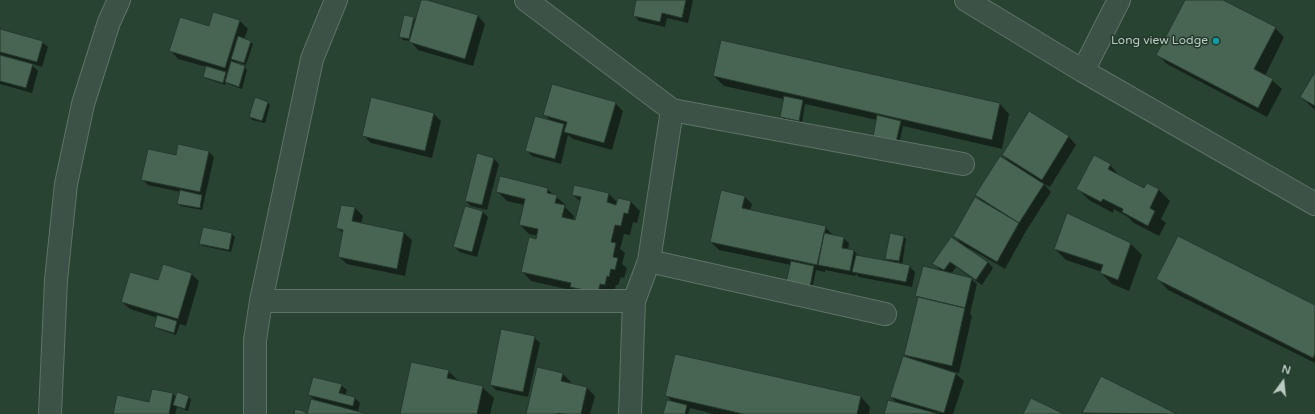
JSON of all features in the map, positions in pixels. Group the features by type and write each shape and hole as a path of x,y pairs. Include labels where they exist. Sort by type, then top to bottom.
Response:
{"street":[{"path":"50,414 56,280 66,184 83,104 109,22 119,0"},
{"path":"255,414 255,340 261,301 312,59 336,0"},
{"path":"526,0 672,110 963,164"},
{"path":"966,0 1084,71 1315,204"},
{"path":"1084,71 1119,0"},
{"path":"630,414 634,301 649,261 672,110"},
{"path":"649,261 885,314"},
{"path":"261,301 634,301"}],"building":[{"path":"421,0 427,0 478,15 465,59 409,42"},
{"path":"636,0 686,0 682,18 662,13 660,22 633,16"},
{"name":"Long view Lodge","path":"1185,0 1223,0 1276,27 1254,69 1273,79 1258,108 1156,55"},
{"path":"213,12 240,20 225,68 169,51 180,17 209,26"},
{"path":"404,15 414,17 409,39 399,37"},
{"path":"0,29 43,41 37,62 0,52"},
{"path":"238,36 251,41 244,63 231,59"},
{"path":"721,40 1000,103 992,140 713,76"},
{"path":"0,55 33,64 26,88 0,81"},
{"path":"231,61 245,66 239,87 225,82"},
{"path":"206,66 226,72 223,83 203,77"},
{"path":"1315,72 1315,106 1300,97"},
{"path":"552,84 616,102 604,143 564,132 567,122 543,115"},
{"path":"784,96 803,100 799,121 780,117"},
{"path":"255,97 268,102 262,121 249,117"},
{"path":"371,97 434,113 425,151 362,136"},
{"path":"1029,111 1069,136 1042,180 1002,155"},
{"path":"877,115 901,121 896,142 873,137"},
{"path":"535,116 564,124 555,159 525,151"},
{"path":"178,144 209,151 200,192 141,180 148,149 176,155"},
{"path":"477,153 494,158 482,205 465,201"},
{"path":"1094,155 1111,164 1108,169 1144,188 1147,183 1159,189 1150,208 1155,211 1148,226 1122,212 1123,209 1103,199 1101,202 1076,189"},
{"path":"1000,156 1044,184 1019,223 975,195"},
{"path":"500,176 548,188 547,193 557,195 555,203 565,205 562,217 575,220 581,197 572,195 574,185 609,193 607,202 616,205 618,198 631,201 628,214 624,213 621,226 615,225 611,242 616,243 613,257 618,258 615,270 611,269 609,277 607,276 605,285 600,284 598,293 570,287 571,283 521,272 529,237 536,239 538,229 519,225 525,199 496,192"},
{"path":"180,190 202,195 200,208 177,204"},
{"path":"721,190 745,196 742,208 826,226 817,265 710,242"},
{"path":"975,197 1019,223 997,262 953,236"},
{"path":"341,205 355,207 352,221 404,232 397,269 338,257 343,230 336,228"},
{"path":"465,206 483,211 472,252 453,247"},
{"path":"1067,213 1131,243 1118,280 1100,273 1103,265 1054,249"},
{"path":"203,227 232,233 229,250 199,244"},
{"path":"824,233 844,237 842,248 854,250 850,271 818,265"},
{"path":"890,233 904,236 899,261 885,259"},
{"path":"1178,236 1315,305 1315,354 1313,358 1156,279"},
{"path":"951,237 988,262 976,280 950,262 944,270 932,264"},
{"path":"856,255 910,265 906,282 852,272"},
{"path":"791,261 814,266 810,287 786,282"},
{"path":"163,264 192,273 178,319 121,302 130,272 158,280"},
{"path":"923,266 972,278 965,308 915,296"},
{"path":"918,297 965,308 952,366 904,355"},
{"path":"157,315 177,321 174,333 154,327"},
{"path":"501,329 535,336 523,392 490,385"},
{"path":"675,354 861,396 857,414 743,414 665,396"},
{"path":"903,356 956,373 944,413 890,397"},
{"path":"411,362 449,370 447,378 483,386 477,414 400,414"},
{"path":"537,367 563,373 561,381 587,387 581,414 526,414"},
{"path":"1101,376 1177,414 1082,413"},
{"path":"313,377 342,384 339,393 355,397 353,406 308,395"},
{"path":"152,389 173,393 169,414 113,414 117,395 149,402"},
{"path":"177,392 189,396 185,409 173,405"},
{"path":"1031,398 1064,414 1023,414"},
{"path":"311,399 368,414 307,414"},
{"path":"667,400 687,405 685,414 663,414"},
{"path":"888,400 939,414 884,414"},
{"path":"295,409 306,412 305,414 294,414"}],"place":[{"name":"Long view Lodge","path":"1216,41"}]}
